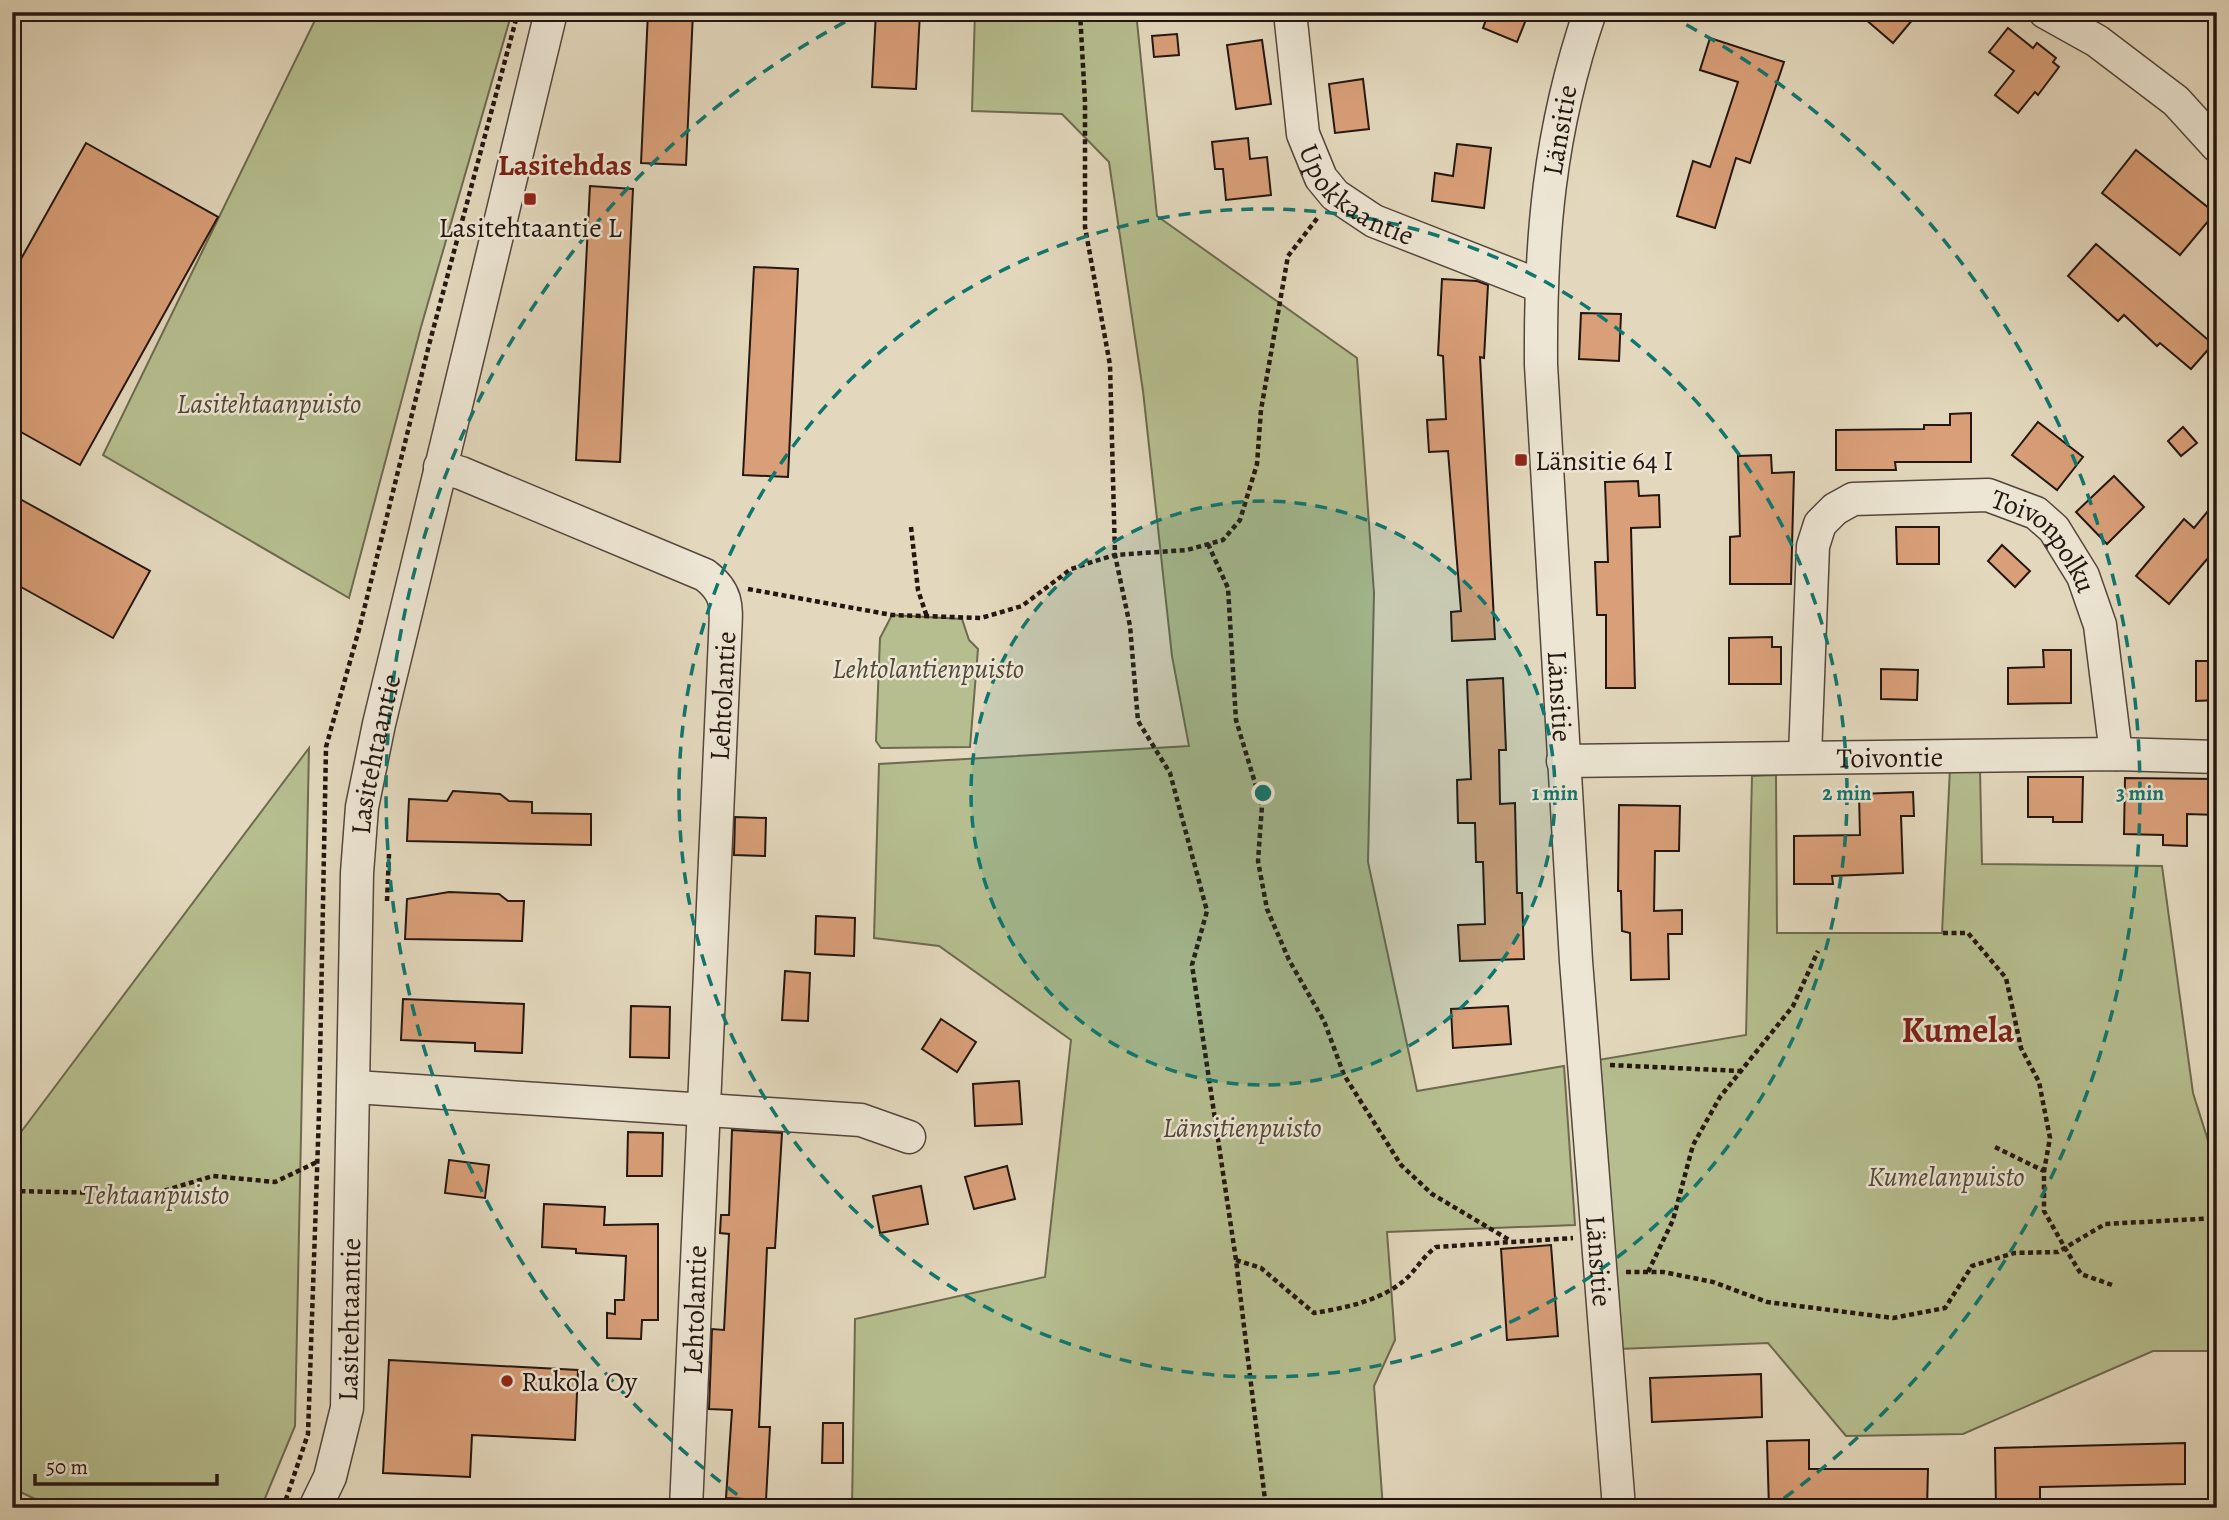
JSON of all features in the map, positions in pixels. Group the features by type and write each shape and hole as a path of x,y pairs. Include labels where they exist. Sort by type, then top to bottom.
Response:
{"street":[{"name":"Lasitehtaantie","path":"315,1508 330,1476 347,1408 357,873 362,807 440,467 551,12"},
{"name":"Upokkaantie","path":"1290,12 1303,134 1321,178 1335,195 1374,221 1540,286"},
{"name":"Länsitie","path":"1590,12 1559,114 1549,180 1540,286 1541,365 1563,761 1619,1508"},
{"path":"2045,12 2097,41 2176,101 2217,146"},
{"path":"440,467 461,473 684,566 705,575 719,586"},
{"name":"Toivonpolku","path":"1805,756 1811,570 1813,546 1820,524 1835,509 1853,499 1987,495 2036,513 2054,529 2083,576 2100,625 2116,754"},
{"name":"Lehtolantie","path":"686,1508 726,609 719,586"},
{"name":"Toivontie","path":"1563,761 2116,754 2217,757"},
{"path":"355,1087 862,1121 909,1137"}],"path":[{"path":"1080,12 1085,102 1085,227 1110,365 1115,555 1130,626 1138,721 1170,773 1207,911 1192,965 1236,1261 1266,1508"},
{"path":"719,586 892,615 962,619 1003,613 1022,606 1071,569 1115,555 1187,550 1223,540 1240,520 1257,464 1261,410 1288,256 1335,195"},
{"path":"911,527 918,590 927,617"},
{"path":"1208,544 1228,588 1236,720 1262,806 1258,861 1268,909 1289,960 1324,1021 1345,1074 1401,1165 1432,1194 1511,1241"},
{"path":"386,908 389,853"},
{"path":"1943,933 1968,933 2006,978 2021,1048 2039,1082 2050,1138 2044,1171 2044,1211 2081,1274 2115,1286"},
{"path":"1648,1272 1672,1220 1693,1144 1720,1097 1793,1006 1818,951"},
{"path":"1584,1064 1740,1071"},
{"path":"1995,1147 2044,1171"},
{"path":"12,1191 153,1194 212,1176 275,1182 317,1162"},
{"path":"1601,1274 1648,1272 1713,1282 1767,1302 1893,1318 1945,1308 1972,1266 2014,1253 2058,1252 2105,1224 2217,1217"},
{"path":"1236,1261 1261,1268 1314,1313 1360,1306 1409,1276 1420,1259 1436,1247 1598,1237"}],"green space":[{"name":"Lasitehtaanpuisto","path":"319,12 512,12 421,327 349,598 103,455"},
{"name":"Länsitienpuisto","path":"975,12 1136,12 1157,216 1357,358 1374,593 1368,862 1417,1091 1564,1066 1575,1225 1387,1232 1395,1340 1374,1386 1383,1508 852,1508 855,1319 1045,1277 1071,1040 939,946 874,938 879,764 1189,746 1172,656 1143,391 1109,162 1062,114 972,111"},
{"name":"Lehtolantienpuisto","path":"892,615 962,619 969,640 978,649 970,747 881,748 876,741 880,638"},
{"name":"Tehtaanpuisto","path":"309,748 295,1426 261,1508 54,1508 12,1488 12,1144"},
{"name":"Kumelanpuisto","path":"1950,768 1980,770 1982,864 2162,866 2193,1093 2217,1169 2217,1351 2153,1351 1963,1434 1846,1436 1768,1343 1619,1349 1598,1060 1746,1035 1752,776 1776,775 1777,933 1942,933"}],"building":[{"path":"648,12 693,12 686,165 641,163"},
{"path":"876,12 920,12 916,89 872,87"},
{"path":"1489,12 1529,12 1517,42 1483,28"},
{"path":"1857,12 1919,12 1893,43"},
{"path":"2008,28 2033,48 2037,43 2056,58 2053,62 2059,67 2038,95 2035,92 2018,113 1995,95 2014,71 1989,52"},
{"path":"1177,34 1179,55 1154,57 1152,36"},
{"path":"1710,38 1784,62 1750,163 1736,158 1715,228 1677,216 1693,161 1710,167 1738,82 1700,70"},
{"path":"1262,40 1271,104 1236,109 1227,45"},
{"path":"1363,79 1369,129 1335,133 1329,84"},
{"path":"1248,138 1250,159 1267,157 1271,195 1226,200 1223,169 1215,169 1212,142"},
{"path":"86,143 218,217 80,465 12,427 12,275"},
{"path":"1457,144 1491,148 1484,208 1432,201 1435,173 1453,176"},
{"path":"2136,150 2215,213 2180,255 2102,193"},
{"path":"590,186 633,189 620,462 576,460"},
{"path":"2096,244 2213,344 2191,369 2160,343 2157,346 2124,315 2118,321 2068,276"},
{"path":"754,267 798,269 788,477 743,475"},
{"path":"1442,279 1477,281 1488,285 1484,358 1480,357 1495,639 1452,641 1451,612 1461,611 1448,451 1429,452 1427,420 1446,419 1443,356 1438,355"},
{"path":"1581,313 1621,314 1619,361 1579,359"},
{"path":"1971,413 1971,462 1895,462 1896,470 1836,470 1836,430 1924,429 1924,425 1950,425 1950,414"},
{"path":"2038,422 2083,457 2057,490 2012,455"},
{"path":"2183,427 2197,443 2181,456 2168,441"},
{"path":"1771,455 1772,473 1794,472 1791,584 1730,584 1730,537 1740,536 1738,456"},
{"path":"2114,476 2144,507 2107,544 2076,512"},
{"path":"1638,481 1639,496 1659,495 1660,527 1631,528 1635,688 1606,688 1606,615 1597,615 1595,562 1608,562 1605,482"},
{"path":"20,499 150,571 113,638 12,582 12,514"},
{"path":"2217,500 2217,566 2208,558 2169,604 2136,576 2184,519 2194,528"},
{"path":"1896,527 1939,527 1939,564 1897,564"},
{"path":"2002,545 2030,571 2015,587 1988,561"},
{"path":"1772,637 1772,647 1781,647 1781,684 1729,684 1729,638"},
{"path":"2043,650 2071,650 2071,703 2008,704 2008,668 2044,667"},
{"path":"2196,661 2217,661 2217,700 2196,701"},
{"path":"1881,669 1918,670 1917,700 1881,699"},
{"path":"1503,678 1506,750 1499,750 1500,804 1515,803 1517,893 1522,893 1524,959 1460,961 1458,925 1485,924 1483,862 1476,862 1475,823 1458,823 1457,780 1471,779 1467,680"},
{"path":"2028,777 2083,777 2082,822 2053,822 2053,817 2028,817"},
{"path":"2125,778 2217,779 2217,815 2187,814 2187,846 2163,845 2163,835 2124,834"},
{"path":"453,791 500,794 509,801 532,802 532,813 591,814 591,845 407,841 409,799 447,801"},
{"path":"1913,792 1914,816 1901,816 1903,873 1832,876 1833,884 1794,884 1794,836 1860,835 1859,794"},
{"path":"1619,805 1680,806 1679,851 1655,851 1654,911 1682,910 1682,934 1668,934 1669,979 1631,980 1630,933 1622,931 1621,891 1618,891"},
{"path":"735,817 766,818 765,856 734,855"},
{"path":"449,892 499,894 508,901 524,901 522,941 405,939 407,899"},
{"path":"816,916 855,918 854,956 815,954"},
{"path":"785,971 810,973 808,1021 782,1020"},
{"path":"403,999 524,1004 522,1053 475,1051 475,1043 401,1040"},
{"path":"631,1006 670,1007 669,1058 630,1057"},
{"path":"1508,1006 1511,1044 1453,1048 1451,1009"},
{"path":"941,1019 976,1042 957,1072 922,1049"},
{"path":"1019,1081 1022,1124 975,1126 973,1084"},
{"path":"732,1130 782,1133 775,1248 767,1248 759,1427 770,1427 766,1500 726,1498 732,1410 709,1409 712,1329 724,1330 729,1234 720,1233 721,1215 729,1215"},
{"path":"628,1132 663,1133 662,1176 627,1176"},
{"path":"449,1160 489,1165 485,1198 445,1193"},
{"path":"1007,1166 1015,1199 974,1209 965,1177"},
{"path":"921,1186 928,1224 880,1233 873,1196"},
{"path":"544,1204 605,1207 604,1225 658,1224 658,1320 642,1320 641,1339 607,1338 607,1313 615,1314 615,1300 624,1300 626,1256 576,1253 576,1249 542,1247"},
{"path":"1551,1245 1558,1336 1507,1340 1501,1249"},
{"path":"389,1360 578,1370 575,1440 472,1435 470,1477 383,1473"},
{"path":"1761,1374 1762,1417 1652,1422 1650,1378"},
{"path":"823,1423 843,1423 843,1463 822,1463"},
{"path":"1809,1440 1809,1469 1928,1469 1927,1508 1769,1508 1767,1441"},
{"path":"2185,1443 2185,1484 2040,1487 2040,1508 1996,1508 1995,1448"}],"place":[{"name":"Lasitehtaantie L","path":"530,199"},
{"name":"Länsitie 64 I","path":"1521,460"},
{"name":"Rukola Oy","path":"507,1381"}],"district":[{"name":"Lasitehdas","path":"565,165"},
{"name":"Kumela","path":"1958,1030"}]}
